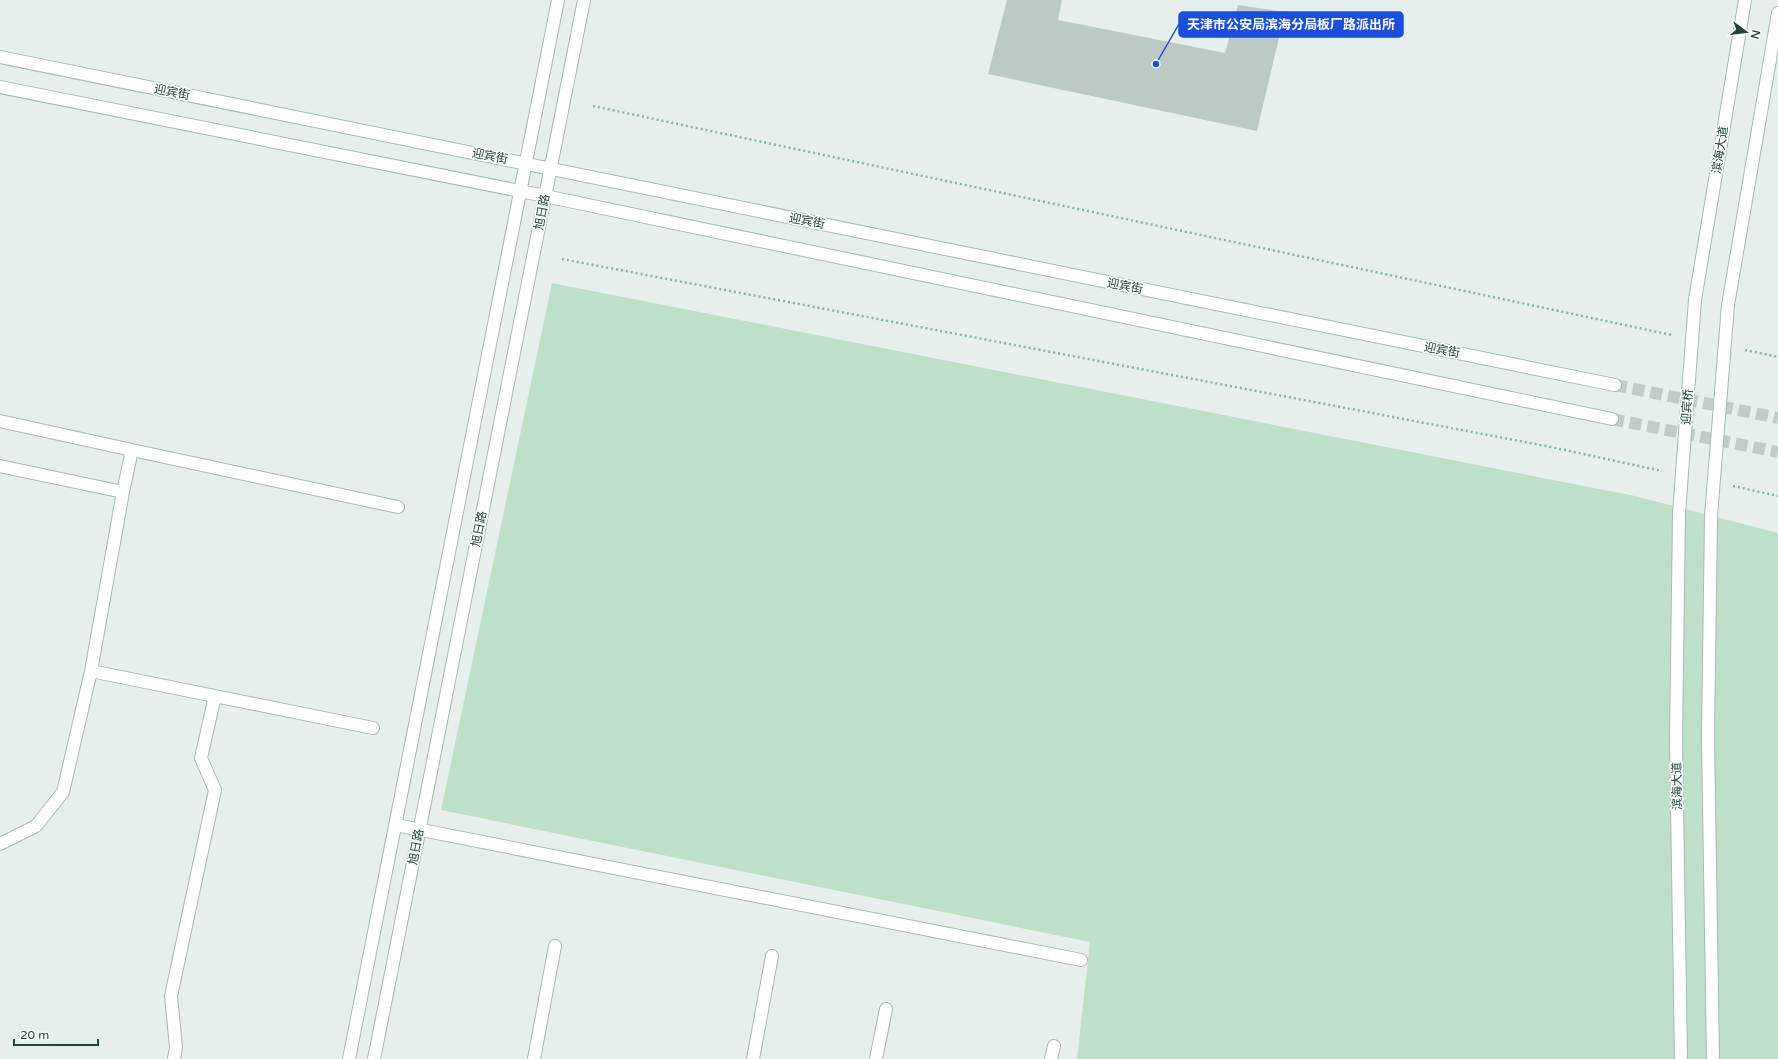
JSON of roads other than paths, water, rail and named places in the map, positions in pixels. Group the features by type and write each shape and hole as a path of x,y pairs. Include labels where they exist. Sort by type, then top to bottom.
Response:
{"main road":[{"name":"旭日路","path":"349,1059 558,0"},
{"name":"旭日路","path":"374,1059 584,0"},
{"name":"滨海大道","path":"1695,300 1745,0"},
{"path":"1713,1059 1708,737 1711,516 1728,305 1778,13"},
{"name":"迎宾街","path":"0,57 1615,385"},
{"path":"0,87 521,191 1612,419"},
{"name":"迎宾桥","path":"1679,513 1695,300"},
{"path":"0,421 398,507"},
{"path":"0,844 36,826 63,792 91,671 132,450"},
{"path":"0,466 123,492"},
{"name":"滨海大道","path":"1679,513 1676,740 1681,1059"},
{"path":"91,671 373,728"},
{"path":"174,1059 176,1047 171,996 215,790 201,758 215,696"},
{"path":"396,825 1081,960"},
{"path":"534,1059 555,946"},
{"path":"753,1059 772,956"},
{"path":"876,1059 886,1009"},
{"path":"1051,1059 1054,1046"}],"tunnel":[{"path":"1615,385 1778,418"},
{"path":"1612,419 1778,452"}],"place":[{"name":"天津市公安局滨海分局板厂路派出所","path":"1156,64"}]}
